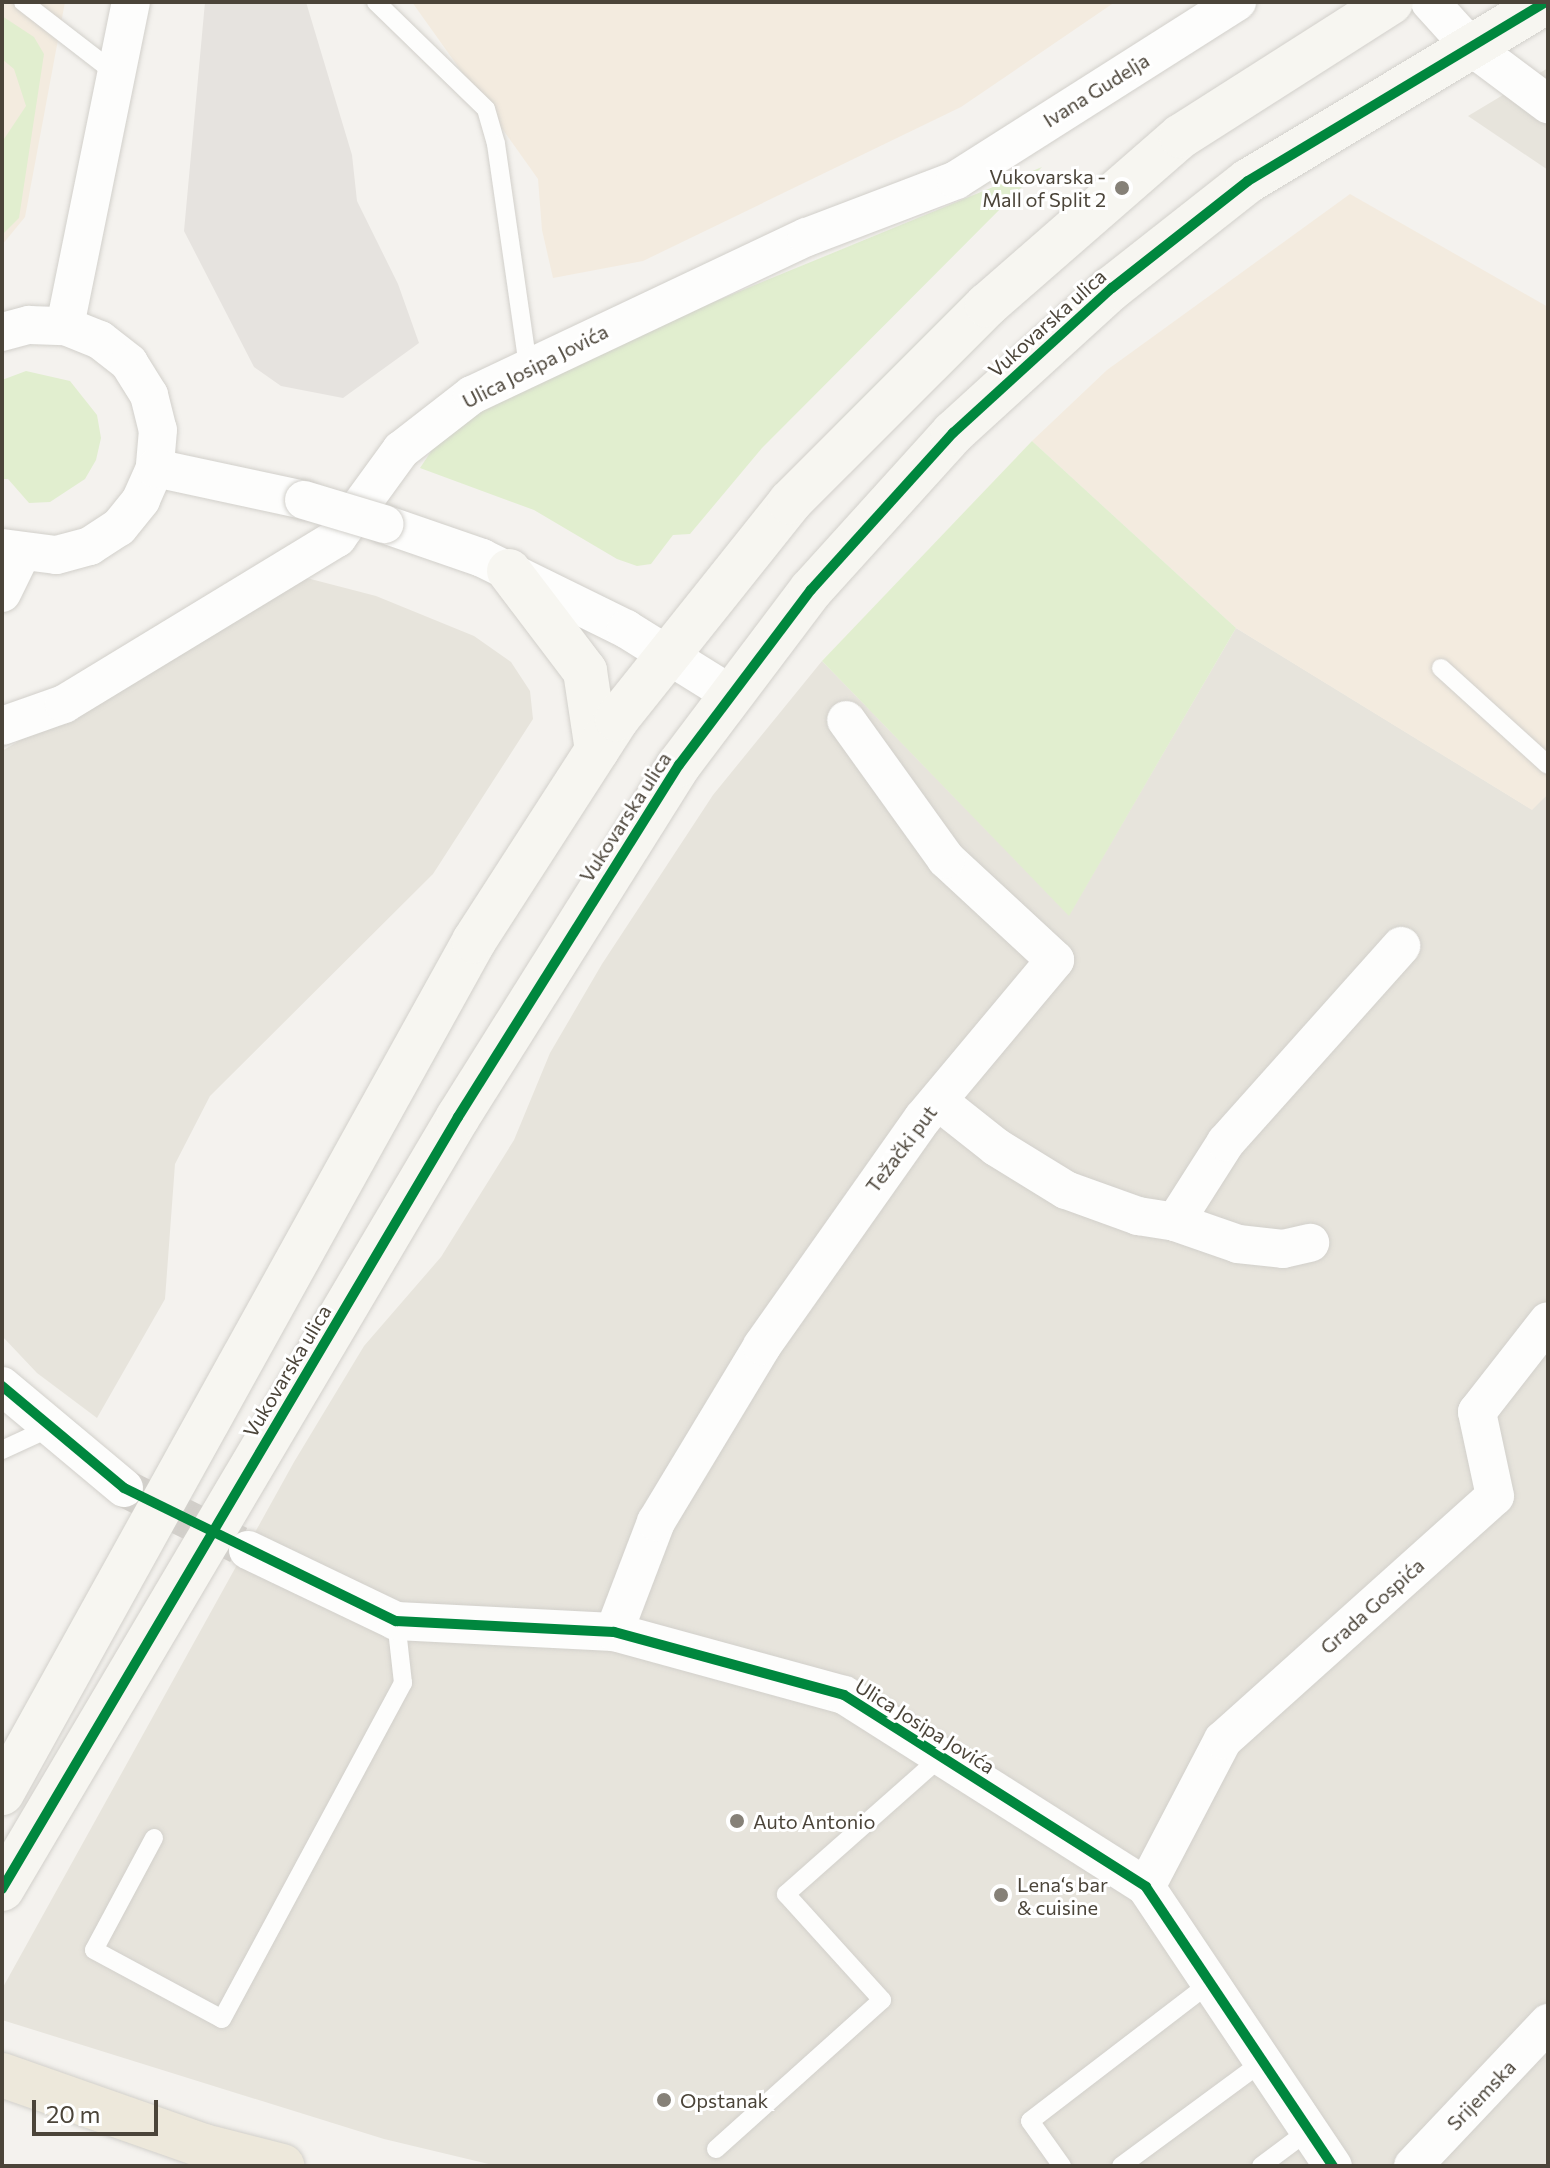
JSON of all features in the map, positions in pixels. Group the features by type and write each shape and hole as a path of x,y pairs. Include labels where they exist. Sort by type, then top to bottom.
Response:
{"highway":[{"path":"2,2075 204,2146 282,2166"}],"street":[{"path":"65,326 131,2"},
{"name":"Ivana Gudelja","path":"956,180 1237,2"},
{"name":"Vukovarska ulica","path":"2,1793 474,941 597,750 670,652 790,502 987,305 1181,136 1391,2"},
{"path":"1430,2 1469,45 1548,104"},
{"name":"Vukovarska ulica","path":"2,1889 458,1117 679,765 811,590 953,433 1112,288 1248,181 1469,45 1546,2"},
{"name":"Ulica Josipa Jovića","path":"2,726 64,704 337,538 401,450 472,395 807,237 956,180"},
{"path":"2,332 29,325 65,326 100,340 129,363 149,395 158,430 155,468 141,500 119,527 90,546 56,555 11,551 2,593"},
{"path":"155,468 304,500 384,524 509,571 670,652 732,695"},
{"path":"509,571 585,671 597,750"},
{"name":"Težački put","path":"614,1632 656,1522 703,1440 838,1232 938,1101 1055,960 946,859 846,720"},
{"path":"1175,1222 1226,1142 1401,946"},
{"path":"938,1101 996,1147 1066,1190 1138,1216 1175,1222 1238,1244 1283,1249 1310,1243"},
{"name":"Grada Gospića","path":"1146,1887 1223,1740 1495,1496 1477,1412 1548,1321"},
{"path":"2,1386 124,1488"},
{"name":"Ulica Josipa Jovića","path":"248,1550 396,1621 614,1632 844,1695 1146,1887 1333,2166"},
{"name":"Srijemska","path":"1413,2166 1548,2023"}],"lane":[{"path":"23,2 116,74"},
{"path":"376,2 486,109 496,144 528,366"},
{"path":"1441,668 1548,765"},
{"path":"2,1450 52,1427"},
{"path":"154,1838 94,1950 222,2019 403,1683 396,1621"},
{"path":"716,2149 882,2000 786,1894 941,1757"},
{"path":"1062,2166 1030,2121 1210,1983"},
{"path":"1121,2166 1262,2062"},
{"path":"1261,2166 1308,2131"}],"shaded area":[{"path":"2,2 65,2 25,217 2,245"},
{"path":"205,2 306,2 352,155 357,201 398,284 419,343 343,398 281,386 254,367 184,231"},
{"path":"412,2 1115,2 961,107 643,261 553,278 542,230 538,179"},
{"path":"1548,68 1548,170 1468,116"},
{"path":"1350,194 1548,307 1548,794 1532,810 1236,628 1032,441 1107,370"},
{"path":"299,576 376,596 474,636 511,662 530,691 533,719 433,874 210,1096 175,1164 165,1299 97,1418 37,1373 2,1336 2,751"},
{"path":"1236,628 1531,809 1548,794 1548,2166 497,2166 384,2139 2,2020 2,1989 294,1462 364,1346 441,1257 514,1140 550,1053 602,964 713,795 822,661 1069,915"}],"green space":[{"path":"2,16 34,37 44,54 19,218 2,235 2,142 26,106 14,69 2,59"},
{"path":"1042,167 762,448 690,534 673,535 651,564 637,566 617,559 534,510 420,468 448,426 672,319"},
{"path":"26,371 70,381 97,415 101,438 96,460 85,479 50,502 29,503 8,479 2,479 2,380"},
{"path":"1032,441 1236,628 1069,916 822,661"}],"tunnel":[{"path":"124,1488 239,1545"}],"cycle path":[{"path":"2,1889 458,1117 679,765 811,590 953,433 1112,288 1248,181 1546,2"},
{"path":"2,1386 124,1488 396,1621 614,1632 844,1695 1146,1887 1333,2166"}],"place":[{"name":"Vukovarska - Mall of Split 2","path":"1122,188"},
{"name":"Auto Antonio","path":"737,1821"},
{"name":"Lena‘s bar & cuisine","path":"1001,1895"},
{"name":"Opstanak","path":"664,2100"}]}
